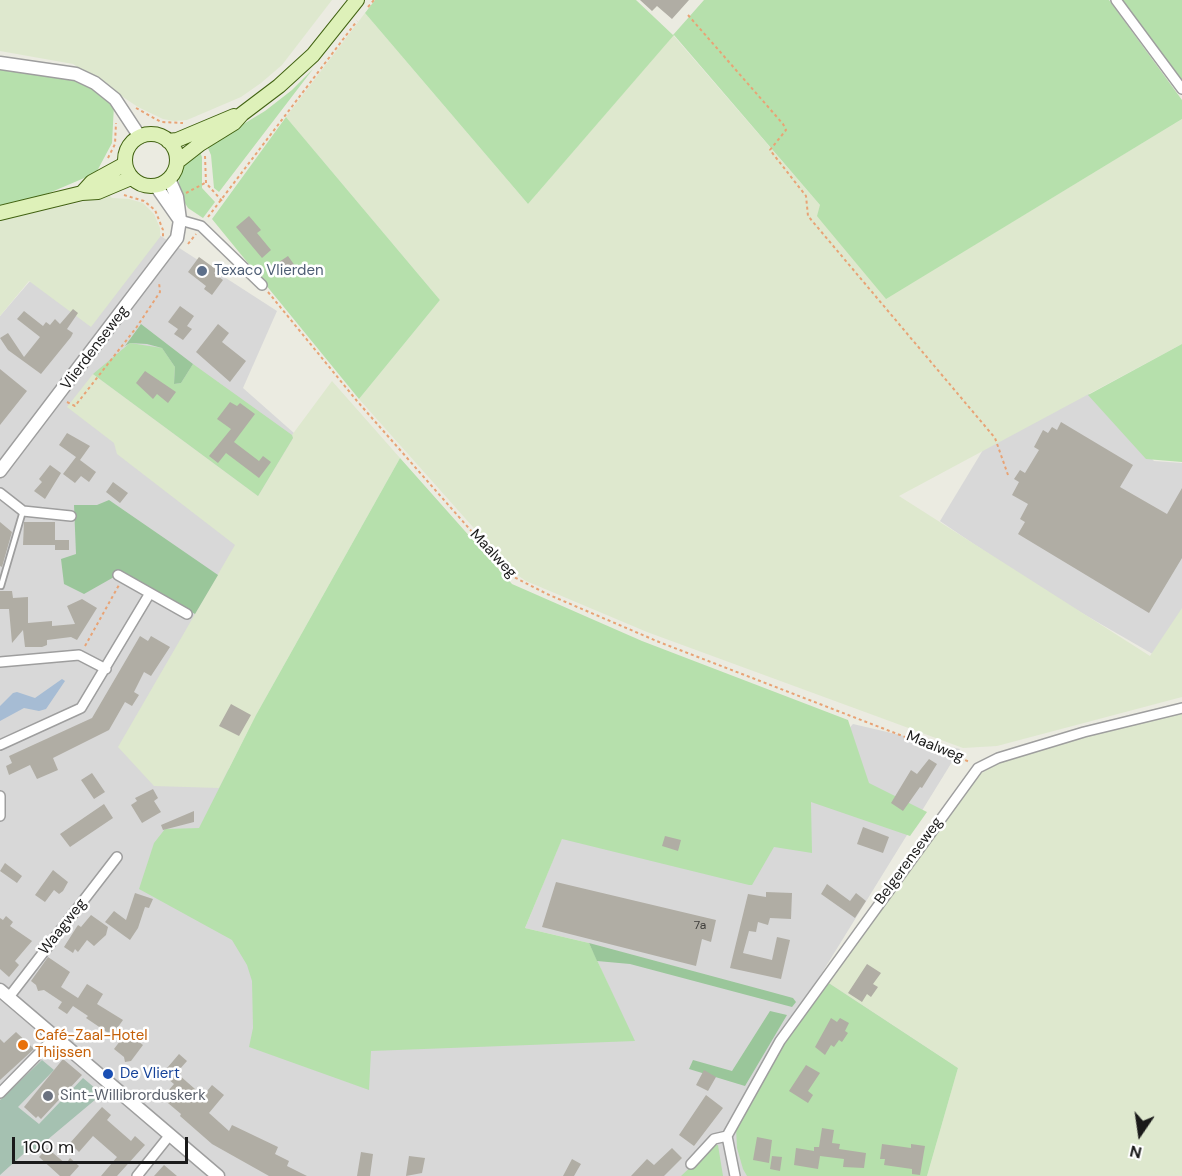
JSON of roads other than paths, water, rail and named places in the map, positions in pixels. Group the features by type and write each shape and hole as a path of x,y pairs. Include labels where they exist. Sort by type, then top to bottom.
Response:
{"main road":[{"path":"177,162 175,150 168,141 156,135 140,136 128,148 125,164 132,178 139,184 156,186 169,179 177,162 200,144 234,123 242,114 279,86 314,55 362,5"},
{"path":"168,141 177,140 242,114"},
{"path":"82,193 92,182 125,164"},
{"path":"0,213 82,193 98,192 132,178"}],"street":[{"path":"1116,0 1182,89"},
{"path":"0,63 68,73 95,83 114,99 140,136"},
{"path":"169,179 177,197 180,220"},
{"path":"156,186 180,220 201,226 262,285"},
{"name":"Vlierdenseweg","path":"0,471 152,274 177,238 180,220"},
{"path":"0,493 23,511 71,516"},
{"path":"121,576 187,614"},
{"path":"0,745 81,708 150,593"},
{"path":"0,662 79,655 106,669"},
{"name":"Belgerenseweg","path":"691,1164 714,1139 727,1136 780,1041 978,768 998,758 1182,708"},
{"path":"0,796 0,816"},
{"name":"Waagweg","path":"4,993 117,857"},
{"path":"4,993 218,1176"},
{"path":"0,1093 54,1038"},
{"path":"137,1176 169,1136"},
{"path":"727,1136 735,1176"}],"lane":[{"path":"1,586 23,511"}],"water":[{"path":"62,679 65,681 46,709 39,711 24,708 0,721 0,706 13,693 17,692 35,698"}],"place":[{"name":"Texaco Vlierden","path":"202,271"},
{"name":"Café-Zaal-Hotel Thijssen","path":"23,1045"},
{"name":"De Vliert","path":"108,1074"},
{"name":"Sint-Willibrorduskerk","path":"48,1096"}]}
